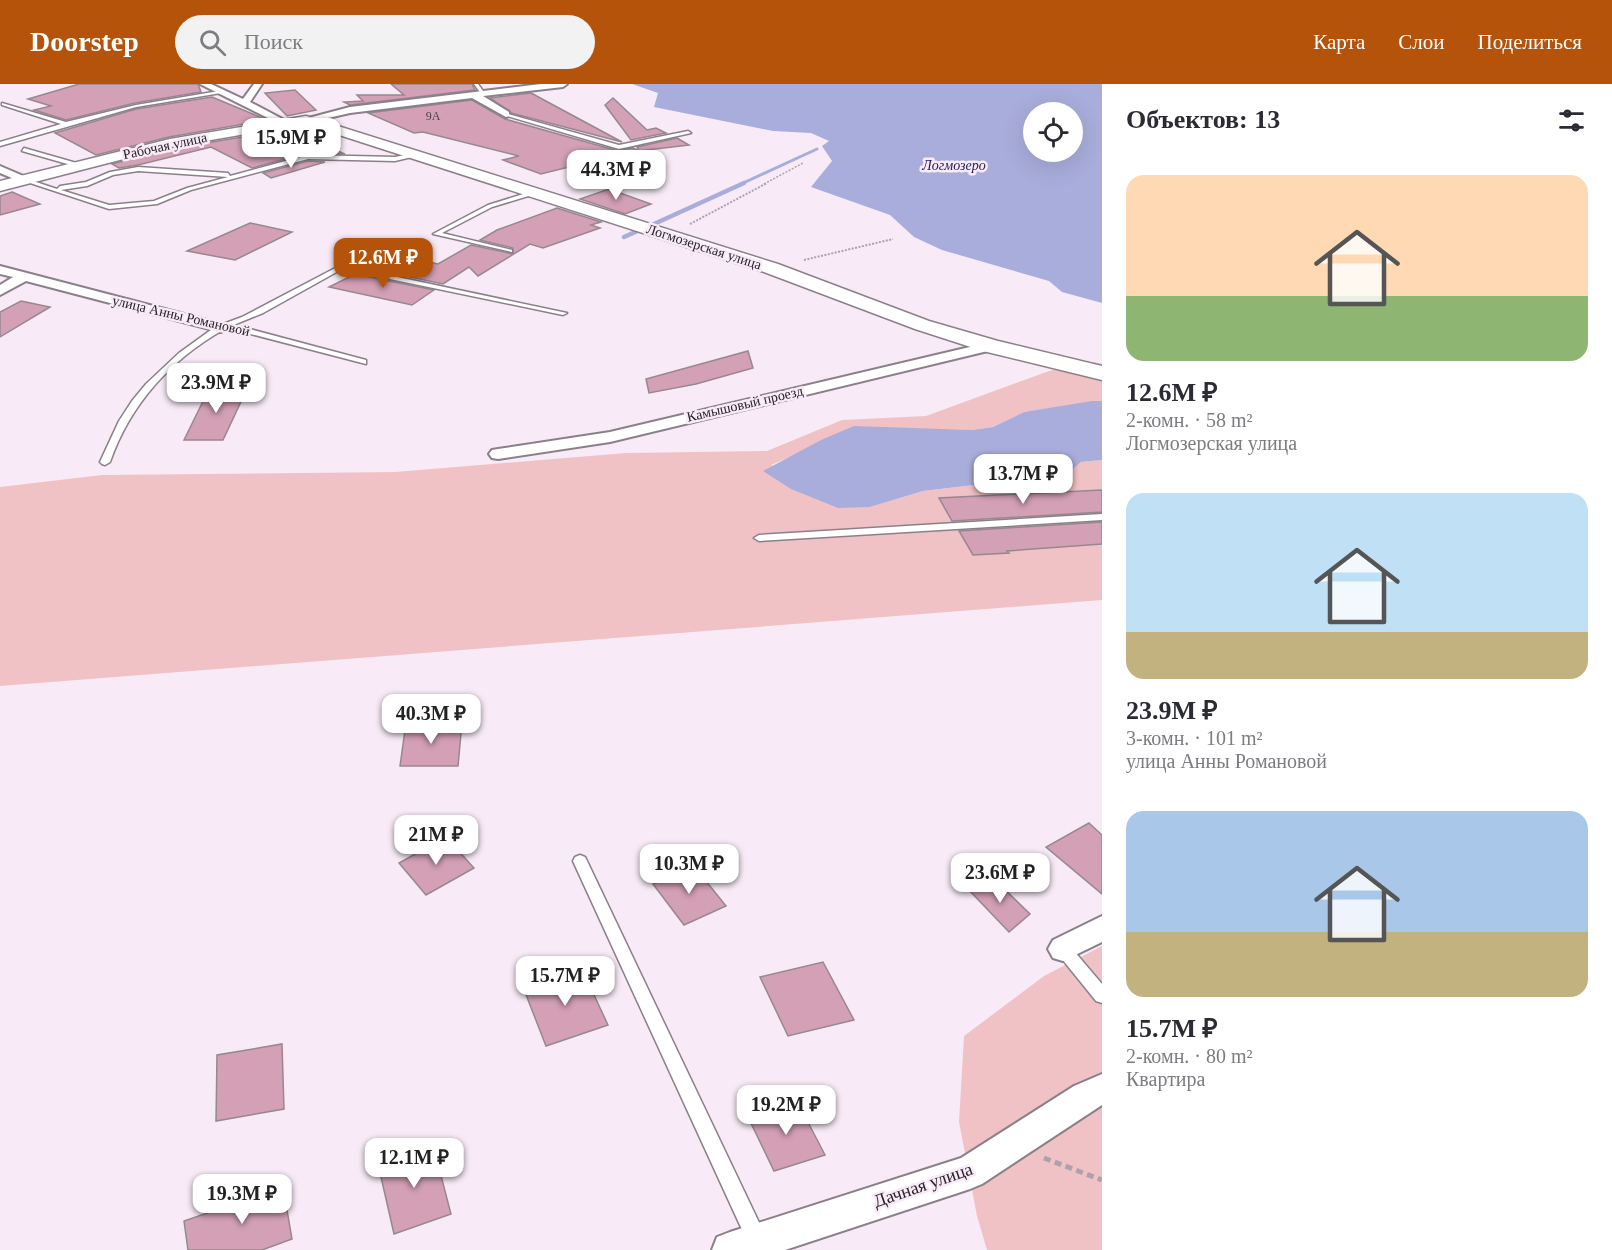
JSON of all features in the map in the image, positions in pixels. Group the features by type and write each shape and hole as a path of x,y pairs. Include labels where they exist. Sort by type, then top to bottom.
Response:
{"street":[{"path":"204,84 285,123"},
{"path":"244,104 258,84"},
{"name":"Рабочая улица","path":"0,186 170,143 306,120 350,110 563,84"},
{"path":"474,95 506,114"},
{"name":"Логмозерская улица","path":"306,120 771,268 922,325 991,346 1102,373"},
{"path":"0,169 24,180"},
{"name":"улица Анны Романовой","path":"0,270 221,328"},
{"path":"0,291 24,276"},
{"name":"Камышовый проезд","path":"498,454 610,437 991,346"},
{"path":"1063,949 1102,928"},
{"name":"Дачная улица","path":"744,1245 970,1172 1086,1096 1102,1089"}],"lane":[{"path":"476,84 484,94"},
{"path":"0,144 136,106 219,92"},
{"path":"4,104 66,124"},
{"path":"506,114 619,147 688,133"},
{"path":"24,150 78,165"},
{"path":"24,180 110,207 155,203 189,189 308,157 395,159 414,155"},
{"path":"56,189 87,184 112,173 138,169 239,176"},
{"path":"510,251 436,234 490,206 533,193"},
{"path":"105,462 113,436 149,383 172,362 221,328 246,319 341,267 562,314"},
{"name":"улица Анны Романовой","path":"221,328 243,330 363,362"},
{"path":"759,537 1102,517"},
{"path":"580,861 744,1245"},
{"path":"1063,949 1102,996"}],"path":[{"path":"668,236 803,163"},
{"path":"771,268 893,239"},
{"path":"1014,1145 1034,1155 1102,1180"}],"shaded area":[{"path":"1094,362 1102,364 1102,401 1024,412 993,427 972,430 914,429 801,452 771,465 870,507 923,491 1067,474 1081,462 1102,460 1102,600 0,686 0,487 102,475 395,472 626,453 767,451 842,420 926,416 1049,371"},
{"path":"1102,946 1102,1250 987,1250 977,1216 959,1122 964,1036 1044,976"}],"water":[{"name":"Логмозеро","path":"632,84 1102,84 1102,303 1062,292 1049,281 942,250 914,237 890,215 811,187 832,161 822,146 829,141 811,133 773,131 654,107 658,93"},
{"path":"1102,401 1102,460 1081,462 1067,474 923,491 870,507 838,508 791,489 763,471 821,440 854,426 972,430 993,427 1024,412"}],"building":[{"path":"79,84 198,84 201,92 135,103 66,120 34,110 51,106 28,99"},
{"path":"391,84 472,84 475,90 350,105 344,102 363,101 357,95 404,95"},
{"path":"295,90 316,110 287,116 265,93"},
{"path":"531,93 622,142 511,113 490,98"},
{"path":"212,97 267,120 169,137 96,155 55,133 136,109"},
{"path":"613,98 647,130 656,128 666,133 631,140 605,105"},
{"path":"472,100 505,119 618,151 633,148 637,150 541,174 503,160 519,156 423,132 414,133 368,113"},
{"path":"285,130 345,154 307,153 252,168 211,147 138,165 119,168 112,164 170,149"},
{"path":"677,138 689,145 639,151 637,147"},
{"path":"308,161 325,162 271,178 263,173"},
{"path":"609,189 651,204 625,214 580,199"},
{"path":"12,192 40,204 0,215 0,196"},
{"path":"557,208 601,222 591,225 600,228 543,248 530,244 478,276 469,267 443,284 367,268 394,254 438,264 471,245 513,254 513,248 480,240 497,230"},
{"path":"250,223 292,232 235,260 187,251"},
{"path":"355,274 434,290 412,305 329,287"},
{"path":"21,301 50,307 0,337 0,312"},
{"path":"748,351 753,368 696,384 649,393 646,379"},
{"path":"211,385 246,391 223,440 184,440"},
{"path":"1102,490 1102,512 952,521 939,498"},
{"path":"1102,522 1102,544 1007,551 1009,553 973,555 959,531"},
{"path":"406,723 462,723 458,766 400,766"},
{"path":"1089,823 1102,835 1102,894 1046,847"},
{"path":"446,837 474,868 426,895 399,863"},
{"path":"694,866 726,906 684,925 653,884"},
{"path":"994,879 1030,914 1009,932 967,888"},
{"path":"823,962 854,1020 788,1036 760,977"},
{"path":"582,969 608,1025 546,1046 523,987"},
{"path":"282,1044 284,1109 216,1121 217,1055"},
{"path":"797,1101 825,1155 774,1171 748,1117"},
{"path":"433,1145 451,1214 394,1234 378,1164"},
{"path":"283,1187 292,1239 262,1250 188,1250 184,1221"}],"waterway":[{"path":"741,184 817,149"},
{"path":"654,224 744,183"},
{"path":"624,237 642,229"}]}
